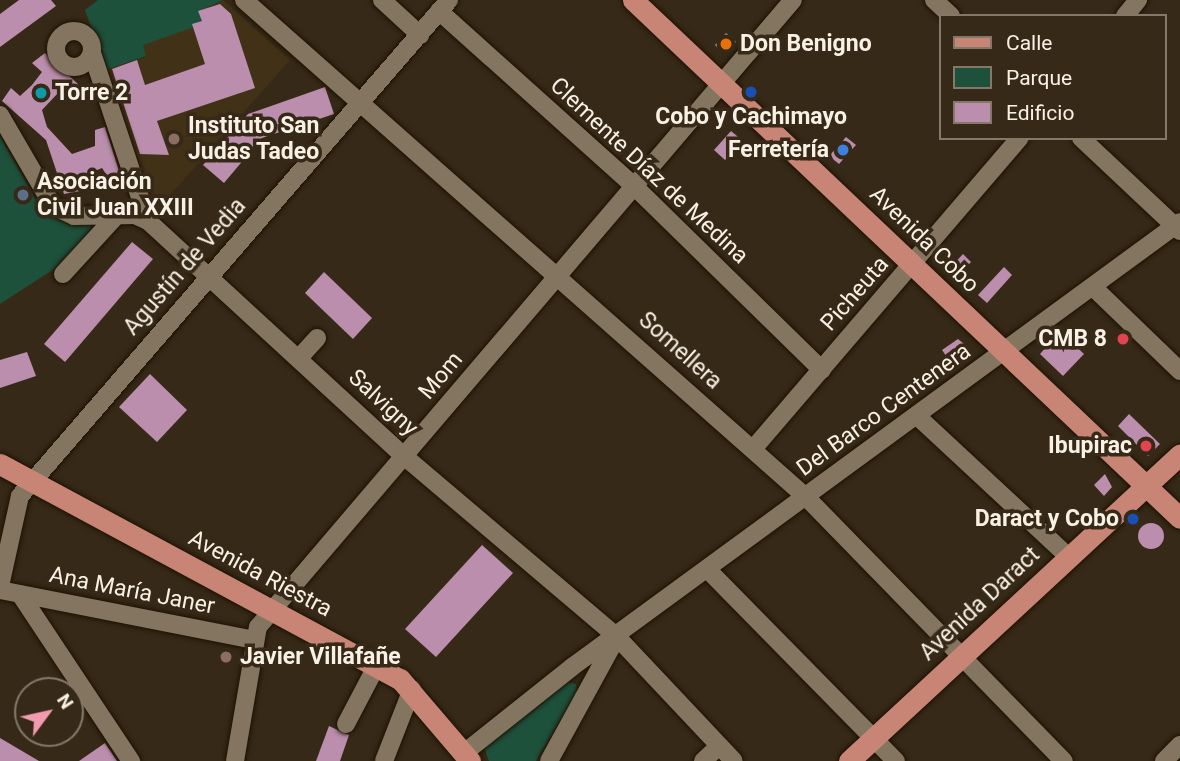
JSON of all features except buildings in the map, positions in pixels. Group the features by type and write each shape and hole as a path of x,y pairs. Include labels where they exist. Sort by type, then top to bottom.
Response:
{"main road":[{"name":"Avenida Cobo","path":"633,0 1180,518"},
{"name":"Avenida Daract","path":"849,761 1180,455"},
{"name":"Avenida Riestra","path":"0,464 377,665 412,689 465,758"}],"street":[{"name":"Somellera","path":"244,0 806,497 1064,761"},
{"path":"382,0 419,35"},
{"name":"Mom","path":"235,761 255,640 272,610 793,0"},
{"path":"934,0 949,14"},
{"path":"1127,14 1138,0"},
{"name":"Agustín de Vedia","path":"0,588 3,557 20,496 444,5"},
{"name":"Clemente Díaz de Medina","path":"444,5 822,370"},
{"path":"105,90 55,54 59,36 77,30 92,53 105,90 148,221"},
{"path":"75,68 92,53"},
{"name":"Salvigny","path":"0,115 53,206 74,216 118,214 148,221 210,275 405,457 617,637 734,761"},
{"name":"Picheuta","path":"753,449 1018,140"},
{"path":"1083,140 1178,227"},
{"path":"63,274 118,214"},
{"name":"Del Barco Centenera","path":"465,758 617,637 1178,227"},
{"path":"1093,287 1180,371"},
{"path":"299,358 317,338"},
{"path":"917,416 1070,558"},
{"path":"708,570 895,761"},
{"name":"Ana María Janer","path":"0,588 255,640"},
{"path":"20,593 131,761"},
{"name":"Del Barco Centenera","path":"549,761 617,637"},
{"path":"346,724 377,665"},
{"path":"384,761 412,689"},
{"path":"1164,761 1180,745"},
{"path":"703,761 719,746"}],"shaded area":[{"name":"Instituto San Judas Tadeo","path":"223,0 290,60 155,212 106,70 146,57 142,45 202,24 198,11"}],"green space":[{"path":"98,0 223,0 199,11 203,24 143,45 146,56 106,70 85,10"},
{"path":"0,136 42,211 73,221 100,220 57,267 0,304"},
{"path":"566,682 576,684 577,692 536,761 489,761 484,748"}],"place":[{"name":"Don Benigno","path":"726,44"},
{"name":"Cobo y Cachimayo","path":"751,92"},
{"name":"Torre 2","path":"41,93"},
{"name":"Instituto San Judas Tadeo","path":"174,139"},
{"name":"Ferretería","path":"843,150"},
{"name":"Asociación Civil Juan XXIII","path":"23,195"},
{"name":"CMB 8","path":"1123,339"},
{"name":"Ibupirac","path":"1146,446"},
{"name":"Daract y Cobo","path":"1133,519"},
{"name":"Javier Villafañe","path":"226,657"}]}
